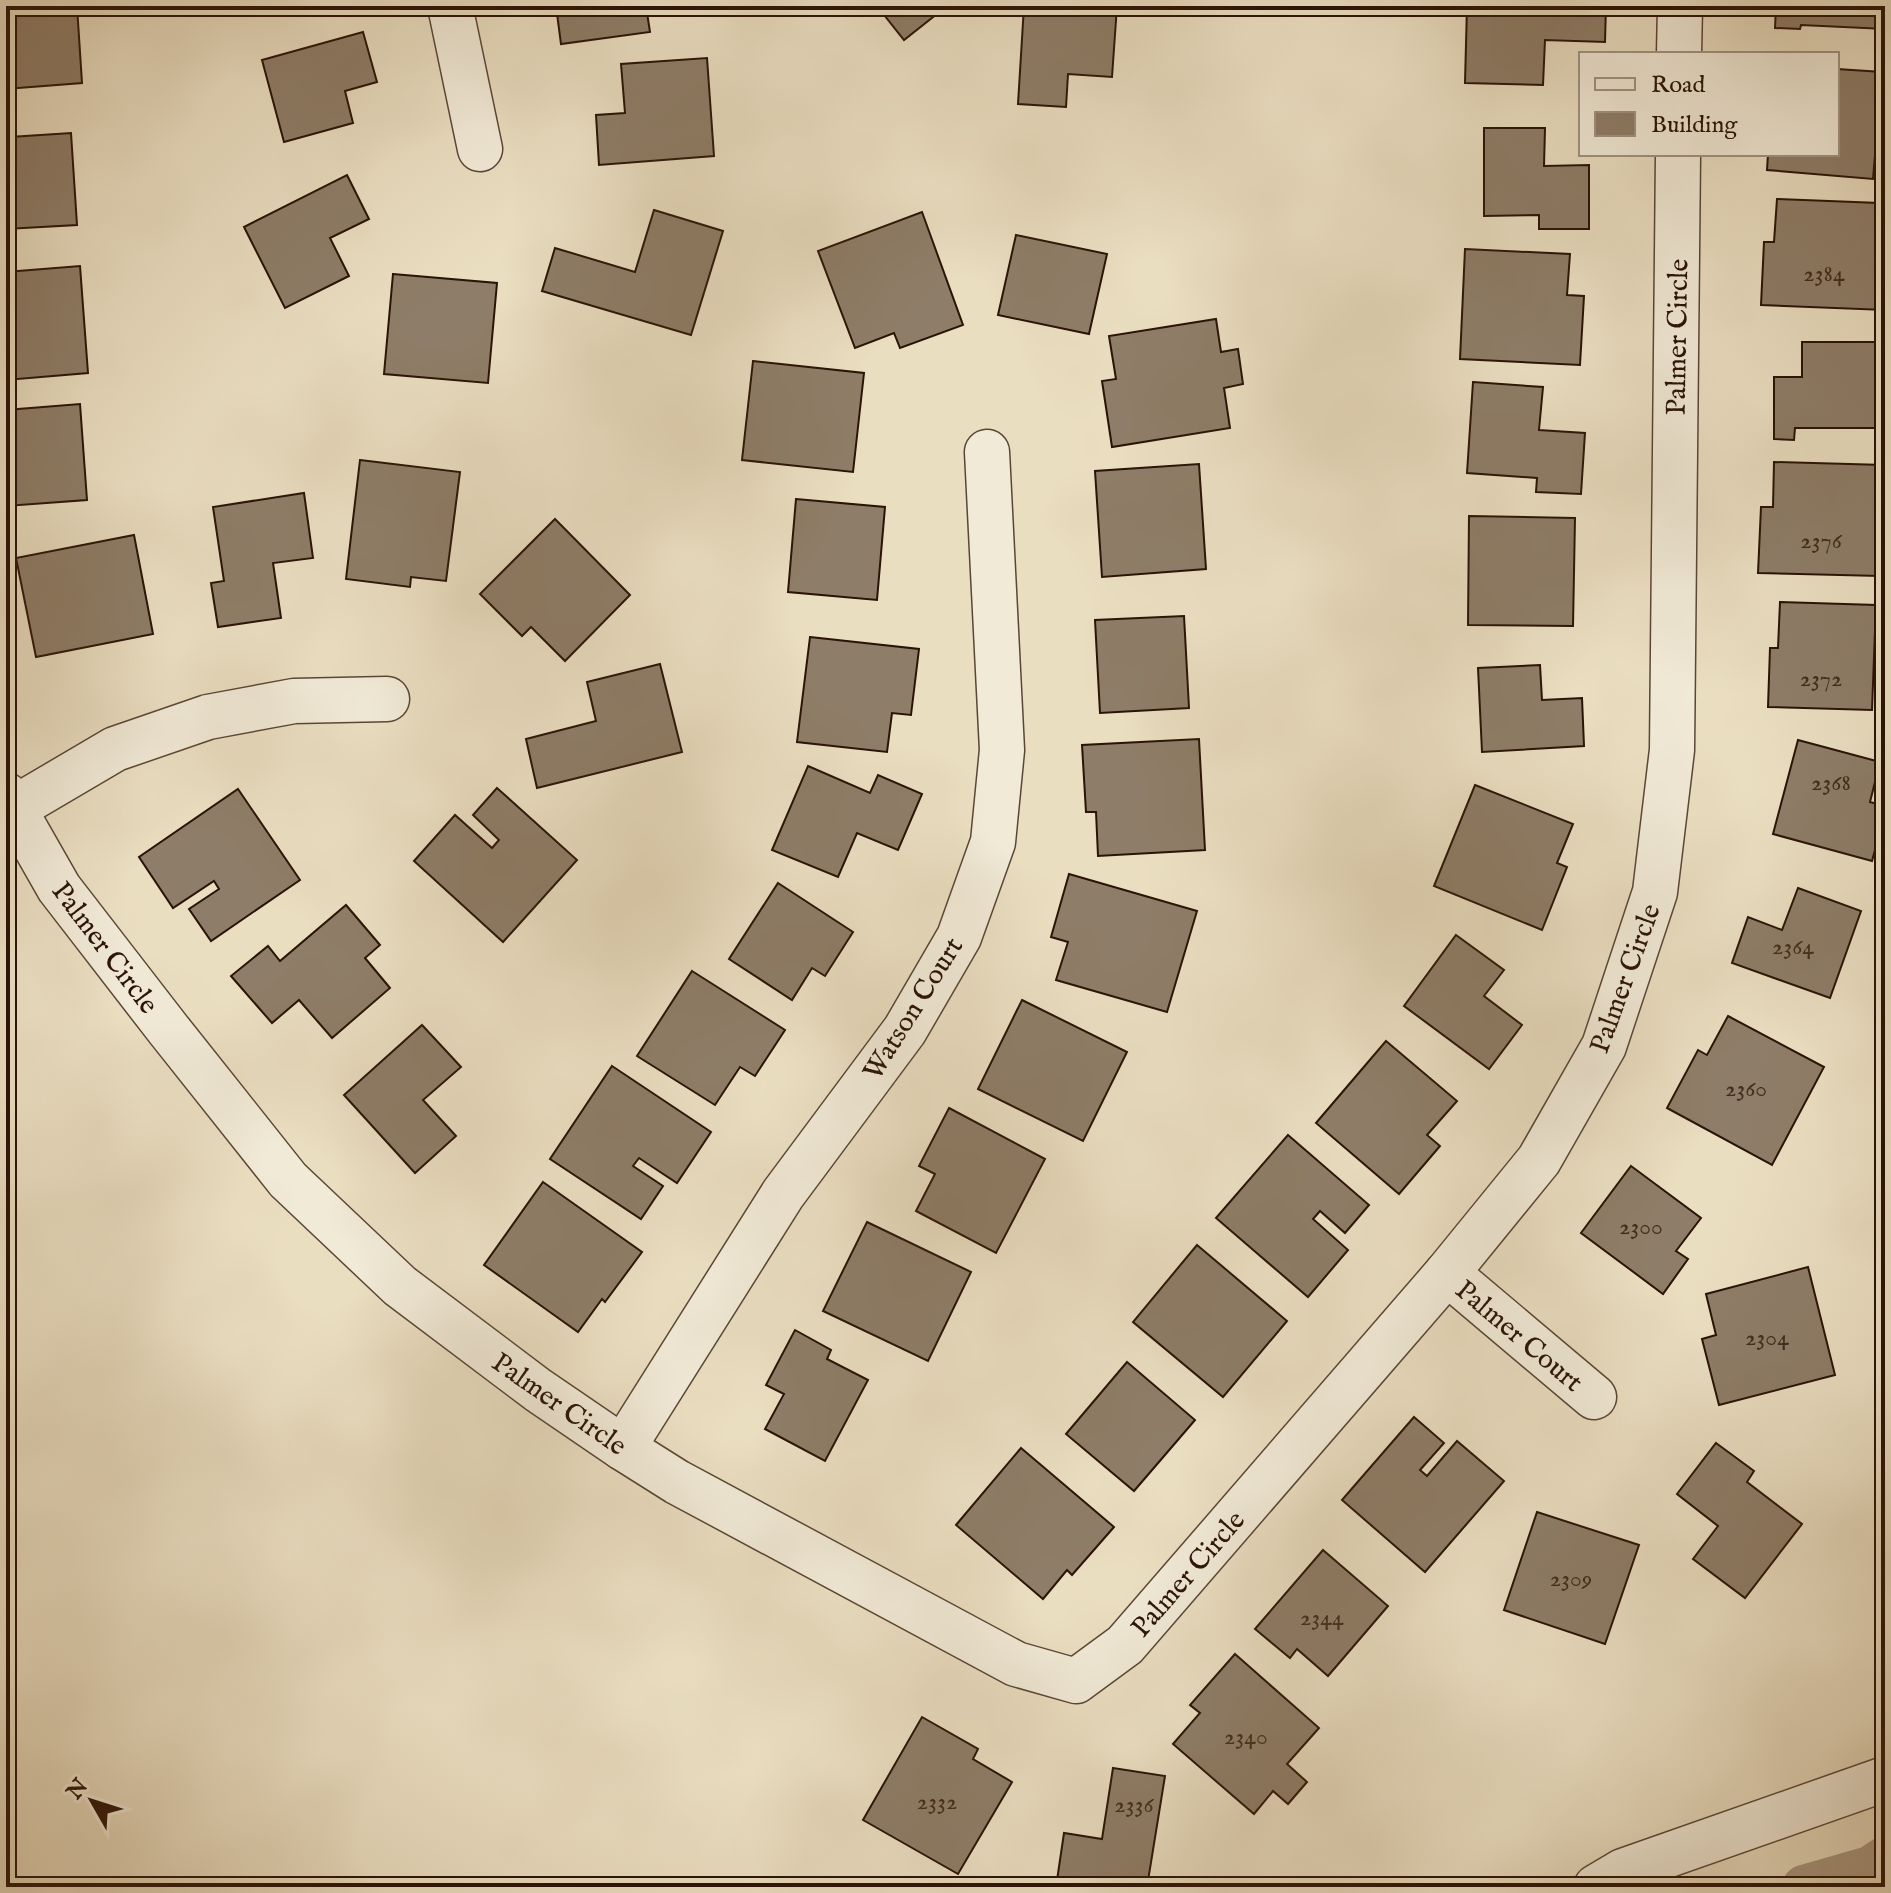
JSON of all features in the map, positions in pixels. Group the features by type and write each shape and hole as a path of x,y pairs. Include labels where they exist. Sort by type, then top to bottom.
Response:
{"street":[{"path":"450,6 480,149"},
{"path":"1679,52 1680,6"},
{"name":"Palmer Circle","path":"9,802 59,888 288,1180 400,1286 538,1390 677,1482 1016,1664 1076,1681 1125,1645 1447,1273 1539,1160 1604,1046 1655,892 1672,750 1678,156"},
{"name":"Watson Court","path":"623,1448 783,1194 905,1030 959,937 993,842 1002,750 987,452"},
{"path":"9,802 115,749 208,717 294,701 387,699"},
{"name":"Palmer Court","path":"1447,1273 1594,1397"},
{"path":"1596,1887 1623,1871 1885,1779"}],"building":[{"path":"11,6 77,6 82,83 6,89 6,40 13,39"},
{"path":"556,6 646,6 650,32 561,44"},
{"path":"877,6 947,6 904,40"},
{"path":"1024,6 1117,6 1112,77 1068,74 1066,107 1018,104"},
{"path":"1467,6 1606,6 1605,42 1545,40 1543,85 1465,83"},
{"path":"1776,6 1885,6 1885,29 1801,25 1800,29 1775,28"},
{"path":"363,32 377,82 345,91 353,123 284,142 262,60"},
{"path":"707,58 714,156 599,165 596,115 625,113 621,64"},
{"path":"1839,69 1882,72 1873,179 1767,170 1768,156 1839,156"},
{"path":"1484,128 1545,128 1544,166 1589,165 1589,229 1539,229 1539,215 1484,216"},
{"path":"71,133 77,225 6,229 6,175 13,174 10,137"},
{"path":"347,175 369,219 330,238 349,276 285,308 244,227"},
{"path":"1777,199 1879,203 1877,224 1885,225 1885,310 1761,305 1764,242 1774,242"},
{"path":"654,210 723,231 691,335 542,291 555,248 635,272"},
{"path":"922,212 963,325 900,348 894,333 855,348 818,251"},
{"path":"1016,235 1107,254 1089,334 998,315"},
{"path":"1465,249 1570,254 1567,295 1584,296 1580,365 1460,359"},
{"path":"80,266 88,373 6,380 6,272"},
{"path":"393,274 497,283 488,383 384,374"},
{"path":"1216,319 1221,352 1238,349 1243,384 1224,388 1230,428 1112,447 1102,381 1116,379 1109,336"},
{"path":"1802,342 1885,342 1885,364 1878,363 1878,402 1885,402 1885,428 1795,428 1794,440 1774,439 1774,377 1802,377"},
{"path":"753,361 864,373 853,472 742,460"},
{"path":"1473,382 1543,387 1539,430 1585,433 1581,494 1536,492 1537,478 1467,473"},
{"path":"80,404 87,500 6,506 6,410"},
{"path":"360,460 460,472 446,581 411,577 410,587 346,579"},
{"path":"1774,462 1884,465 1880,576 1758,573 1761,507 1773,507"},
{"path":"1199,464 1206,569 1102,577 1095,471"},
{"path":"304,493 313,558 273,563 281,618 218,627 211,583 224,581 213,507"},
{"path":"796,499 885,507 877,600 788,592"},
{"path":"1469,516 1575,518 1573,626 1468,625"},
{"path":"555,519 630,595 565,661 531,627 522,636 480,594"},
{"path":"134,535 153,634 36,657 16,558"},
{"path":"1780,602 1876,605 1872,710 1768,707 1770,648 1778,648"},
{"path":"1184,616 1189,708 1100,713 1095,620"},
{"path":"810,637 919,649 911,715 892,713 887,752 797,742"},
{"path":"660,664 682,752 537,788 526,739 596,721 587,682"},
{"path":"1540,665 1542,700 1582,698 1584,746 1482,752 1478,668"},
{"path":"1199,739 1205,850 1098,856 1096,812 1086,812 1082,745"},
{"path":"1798,740 1880,762 1870,802 1885,806 1885,813 1872,861 1773,834"},
{"path":"808,766 870,793 878,775 922,794 898,850 857,833 838,877 772,850"},
{"path":"1475,785 1573,824 1557,863 1567,867 1542,930 1434,886"},
{"path":"497,788 577,860 503,942 414,861 455,815 492,848 499,840 473,815"},
{"path":"238,789 300,880 211,941 189,909 219,889 214,881 173,908 139,857"},
{"path":"1069,874 1197,911 1167,1012 1056,980 1068,942 1051,937"},
{"path":"778,883 853,932 825,976 812,968 792,1000 729,959"},
{"path":"1798,888 1861,911 1830,998 1732,963 1748,917 1782,930"},
{"path":"346,905 380,945 365,958 390,988 332,1038 299,1000 272,1023 231,976 268,946 280,961"},
{"path":"1456,935 1504,970 1484,996 1522,1025 1489,1069 1404,1006"},
{"path":"692,971 785,1030 755,1076 740,1067 715,1105 637,1056"},
{"path":"1022,1000 1127,1052 1083,1141 978,1089"},
{"path":"1728,1016 1824,1067 1772,1165 1667,1108 1698,1050 1707,1055"},
{"path":"422,1025 461,1067 423,1100 456,1136 415,1173 344,1095"},
{"path":"1386,1041 1457,1101 1427,1135 1440,1146 1399,1194 1316,1123"},
{"path":"612,1066 711,1132 677,1183 639,1158 633,1166 663,1186 641,1219 550,1159"},
{"path":"949,1108 1045,1159 996,1253 916,1211 935,1174 919,1166"},
{"path":"1288,1135 1369,1205 1345,1233 1320,1211 1313,1219 1348,1250 1308,1297 1216,1218"},
{"path":"1631,1166 1701,1218 1676,1251 1688,1259 1663,1294 1581,1233"},
{"path":"543,1182 642,1252 578,1332 484,1265"},
{"path":"867,1222 971,1272 928,1361 823,1311"},
{"path":"1197,1245 1287,1321 1223,1397 1133,1322"},
{"path":"1808,1267 1835,1375 1719,1405 1702,1339 1716,1335 1706,1294"},
{"path":"795,1330 831,1350 827,1359 868,1380 825,1461 765,1429 784,1394 766,1385"},
{"path":"1127,1362 1195,1420 1134,1491 1066,1434"},
{"path":"1414,1417 1444,1443 1420,1470 1427,1476 1457,1441 1504,1481 1425,1572 1342,1500"},
{"path":"1716,1443 1754,1471 1747,1482 1802,1524 1745,1598 1693,1559 1718,1526 1677,1494"},
{"path":"1021,1448 1114,1527 1072,1575 1067,1570 1043,1599 956,1525"},
{"path":"1537,1512 1639,1545 1605,1644 1504,1610"},
{"path":"1323,1550 1388,1606 1328,1676 1297,1649 1290,1658 1255,1629"},
{"path":"1235,1654 1319,1728 1287,1764 1307,1782 1288,1804 1273,1791 1254,1814 1173,1744 1200,1713 1190,1705"},
{"path":"922,1717 978,1749 973,1759 1012,1782 958,1874 863,1820"},
{"path":"1113,1768 1165,1776 1147,1887 1056,1887 1064,1833 1102,1839"}],"waterway":[{"path":"1804,1887 1870,1868 1885,1858"}]}
